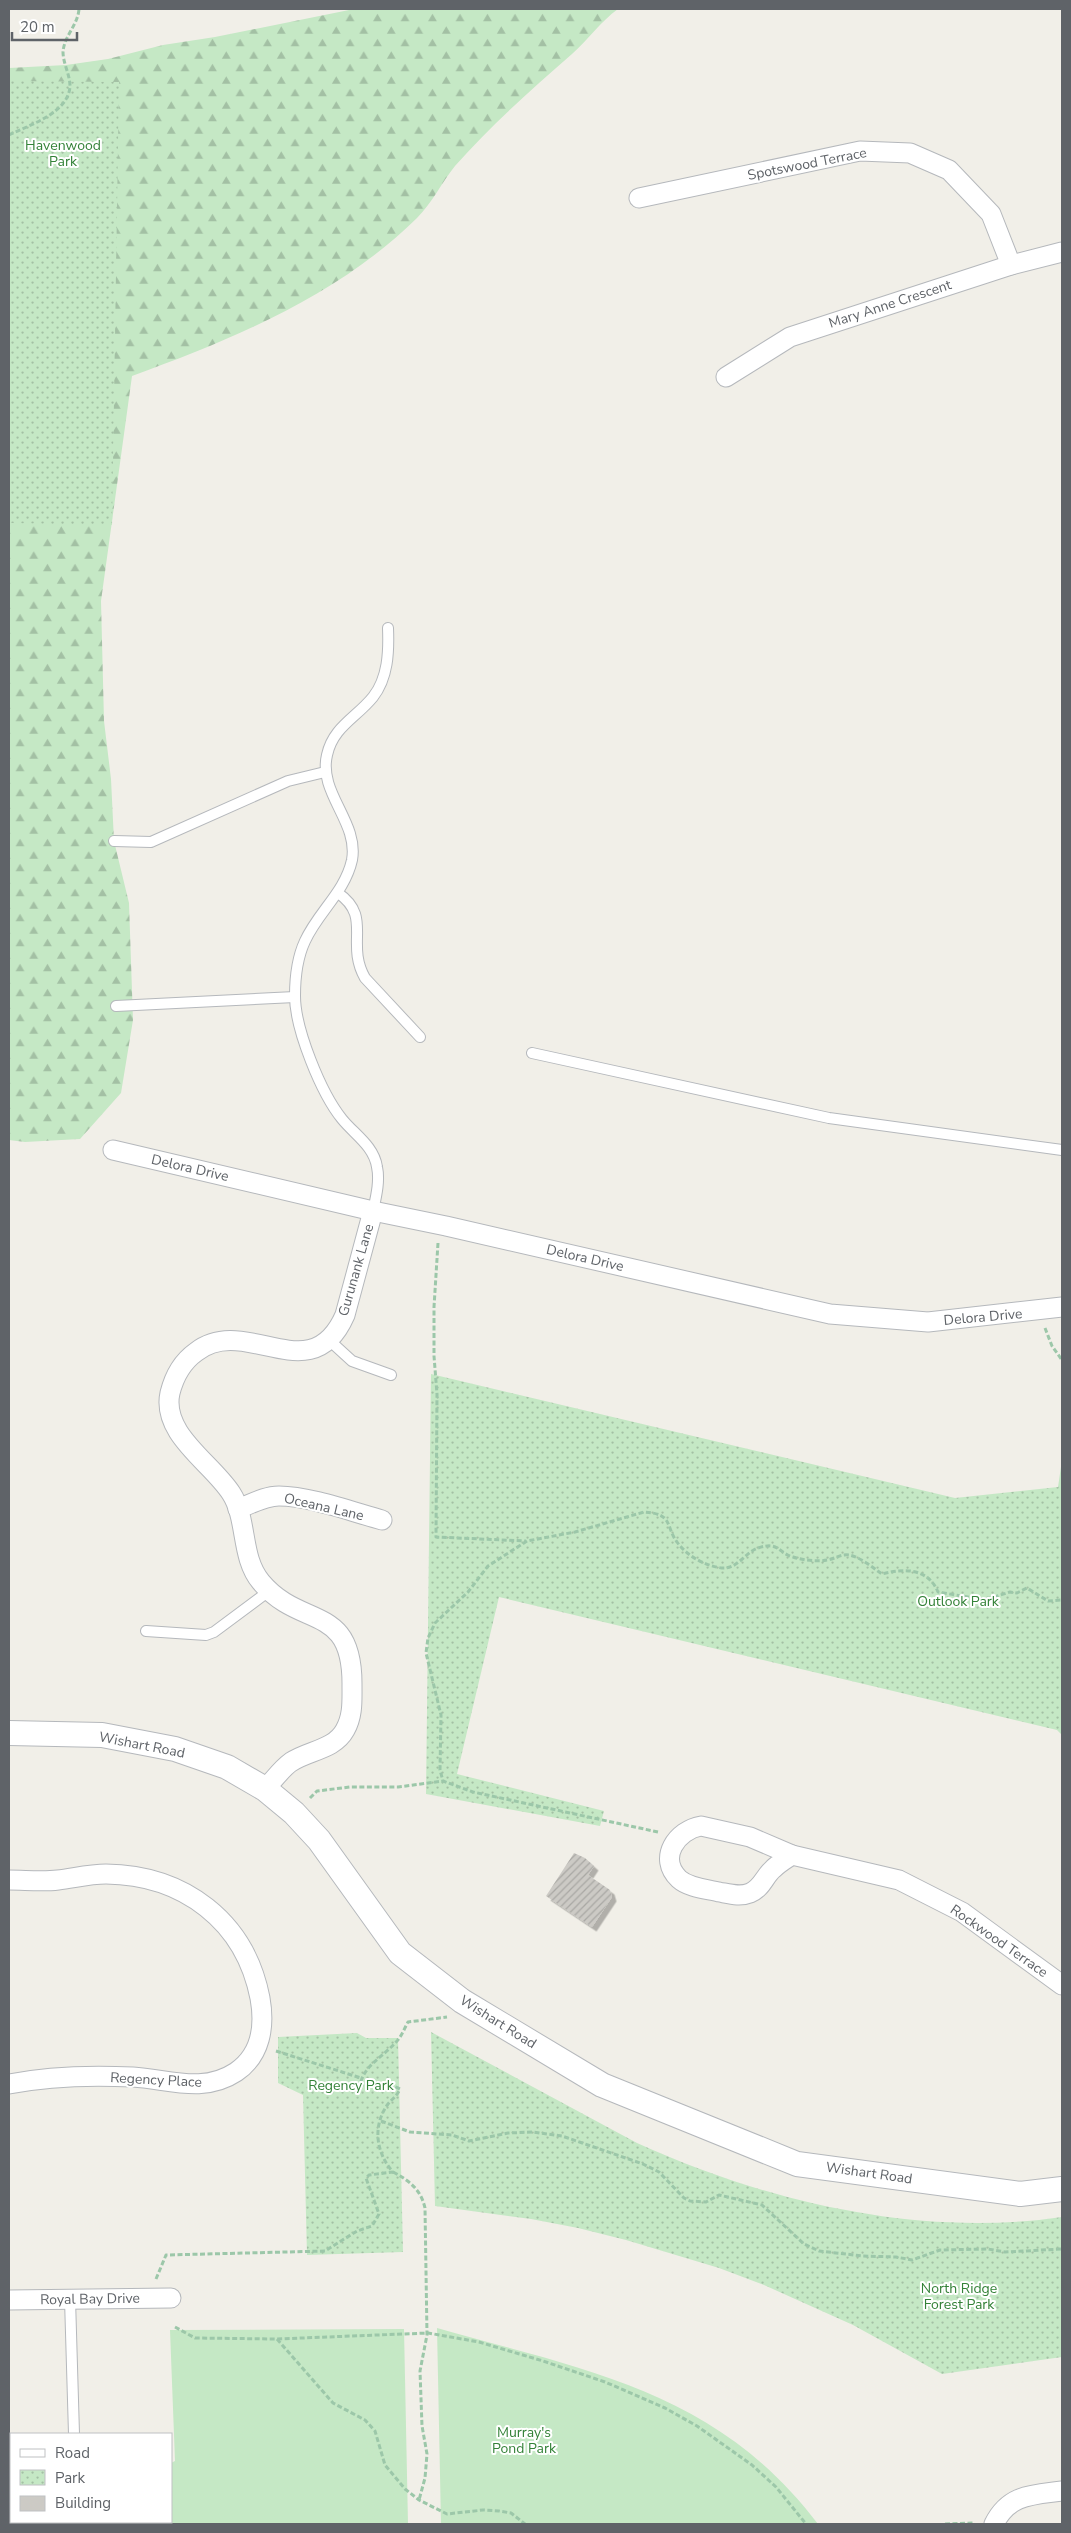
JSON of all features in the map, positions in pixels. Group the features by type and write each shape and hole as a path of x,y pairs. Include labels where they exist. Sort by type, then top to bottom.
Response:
{"street":[{"name":"Spotswood Terrace","path":"639,198 860,151 910,153 949,170 991,214 1011,265"},
{"name":"Mary Anne Crescent","path":"726,377 790,337 1011,265 1062,252"},
{"name":"Delora Drive","path":"113,1150 830,1314 928,1322 1053,1309"},
{"name":"Gurunank Lane","path":"329,1340 338,1330 345,1315 373,1211"},
{"path":"265,1789 289,1763 302,1755 321,1750 336,1740 345,1730 352,1713 349,1650 340,1632 326,1621 288,1606 269,1591 259,1580 250,1562 238,1509 224,1484 184,1439 176,1426 170,1410 170,1395 180,1368 201,1348 226,1340 249,1342 299,1352 317,1348 329,1340"},
{"name":"Oceana Lane","path":"238,1509 265,1498 287,1497 382,1520"},
{"name":"Wishart Road","path":"9,1733 102,1736 176,1749 227,1767 265,1789 294,1813 319,1840 400,1953 462,2001 602,2085 797,2164 1020,2194 1062,2189"},
{"name":"Rockwood Terrace","path":"674,1840 686,1830 701,1826 750,1837 792,1855 899,1880 962,1912 1062,1985"},
{"path":"674,1840 670,1861 673,1871 679,1879 688,1884 737,1896 756,1890 773,1869 792,1855"},
{"name":"Regency Place","path":"9,1880 57,1880 107,1874 157,1880 180,1889 210,1910 232,1933 247,1957 256,1978 263,2024 258,2046 252,2056 236,2072 215,2082 170,2083 136,2077 114,2077 47,2078 9,2084"},
{"name":"Royal Bay Drive","path":"9,2300 171,2298"},
{"path":"994,2524 1001,2511 1010,2503 1021,2498 1062,2491"}],"lane":[{"path":"373,1211 379,1180 377,1165 370,1150 341,1118 332,1102 299,1030 295,997 299,956 305,940 338,893 348,875 352,858 351,840 330,791 325,772 326,756 339,729 372,698 382,683 387,662 388,628"},
{"path":"114,841 151,842 288,781 325,772"},
{"path":"338,893 355,910 358,923 355,950 362,972 420,1037"},
{"path":"116,1006 295,997"},
{"path":"532,1053 829,1118 1062,1150"},
{"path":"329,1340 352,1361 390,1376"},
{"path":"146,1631 206,1635 214,1632 269,1591"},
{"path":"70,2299 74,2433"}],"path":[{"path":"9,135 53,112 64,102 70,84 63,53 65,42 73,31 79,9"},
{"path":"439,1225 434,1307 434,1356 438,1394 436,1537 527,1541 575,1532 644,1512 654,1513 670,1524 676,1541 700,1562 723,1568 732,1567 758,1548 775,1546 792,1557 807,1560 826,1560 842,1555 857,1557 882,1574 904,1569 920,1573 928,1576 938,1592 980,1599 991,1598 1010,1592 1016,1593 1027,1588 1048,1601 1060,1598 1062,1600"},
{"path":"1053,1309 1043,1322 1047,1335 1062,1360"},
{"path":"443,1782 440,1770 441,1715 428,1665 428,1638 435,1623 468,1592 488,1566 516,1551 527,1541"},
{"path":"294,1813 317,1791 398,1787 443,1782 473,1792 662,1832 674,1840"},
{"path":"420,2500 420,2490 425,2478 427,2454 422,2426 420,2371 427,2335 425,2208 423,2198 410,2181 394,2172 384,2162 377,2136 388,2104 400,2089 387,2083 360,2085 361,2078 378,2058 396,2042 408,2022 457,2016 462,2001"},
{"path":"258,2046 361,2078"},
{"path":"381,2120 410,2132 452,2135 469,2141 514,2132 533,2132 562,2136 643,2164 659,2172 684,2198 690,2201 706,2202 719,2195 762,2205 804,2244 819,2252 863,2256 896,2256 912,2260 940,2250 988,2249 1005,2252 1062,2249"},
{"path":"148,2298 166,2255 325,2251 356,2231 372,2226 379,2214 366,2178 369,2175 394,2172"},
{"path":"175,2327 195,2338 277,2339 427,2335 479,2342 543,2360 605,2382 665,2408 729,2446 776,2488 806,2524"},
{"path":"277,2339 333,2402 365,2420 374,2431 385,2465 405,2489 420,2500 447,2514 483,2510 499,2511 511,2513 524,2524"},
{"path":"946,2524 957,2522 994,2524"}],"green space":[{"path":"354,9 618,9 578,49 526,94 483,136 455,166 417,218 387,245 354,270 283,312 246,330 209,347 132,376 101,601 104,721 111,779 114,841 129,903 133,1020 121,1093 80,1139 25,1142 9,1140 9,68 66,65 108,59 163,45 215,37"},
{"name":"Havenwood Park","path":"9,81 119,82 112,525 9,523"},
{"name":"Outlook Park","path":"431,1374 955,1498 1058,1487 1062,1460 1062,1735 1057,1730 499,1597 457,1774 604,1811 600,1826 426,1794"},
{"name":"North Ridge Forest Park","path":"431,2032 637,2143 687,2164 791,2198 845,2210 899,2218 954,2223 1008,2222 1062,2217 1062,2357 942,2374 853,2325 764,2285 719,2268 626,2240 578,2228 531,2219 435,2206"},
{"name":"Regency Park","path":"357,2033 366,2038 398,2038 403,2252 307,2255 303,2095 278,2083 278,2037"},
{"name":"Murray's Pond Park","path":"437,2328 597,2374 646,2392 693,2415 737,2443 779,2479 818,2524 441,2524"},
{"path":"404,2329 408,2524 83,2524 172,2523 172,2462 175,2461 170,2330"}],"building":[{"path":"574,1853 585,1858 594,1866 588,1875 610,1890 612,1897 592,1927 546,1896"}]}
